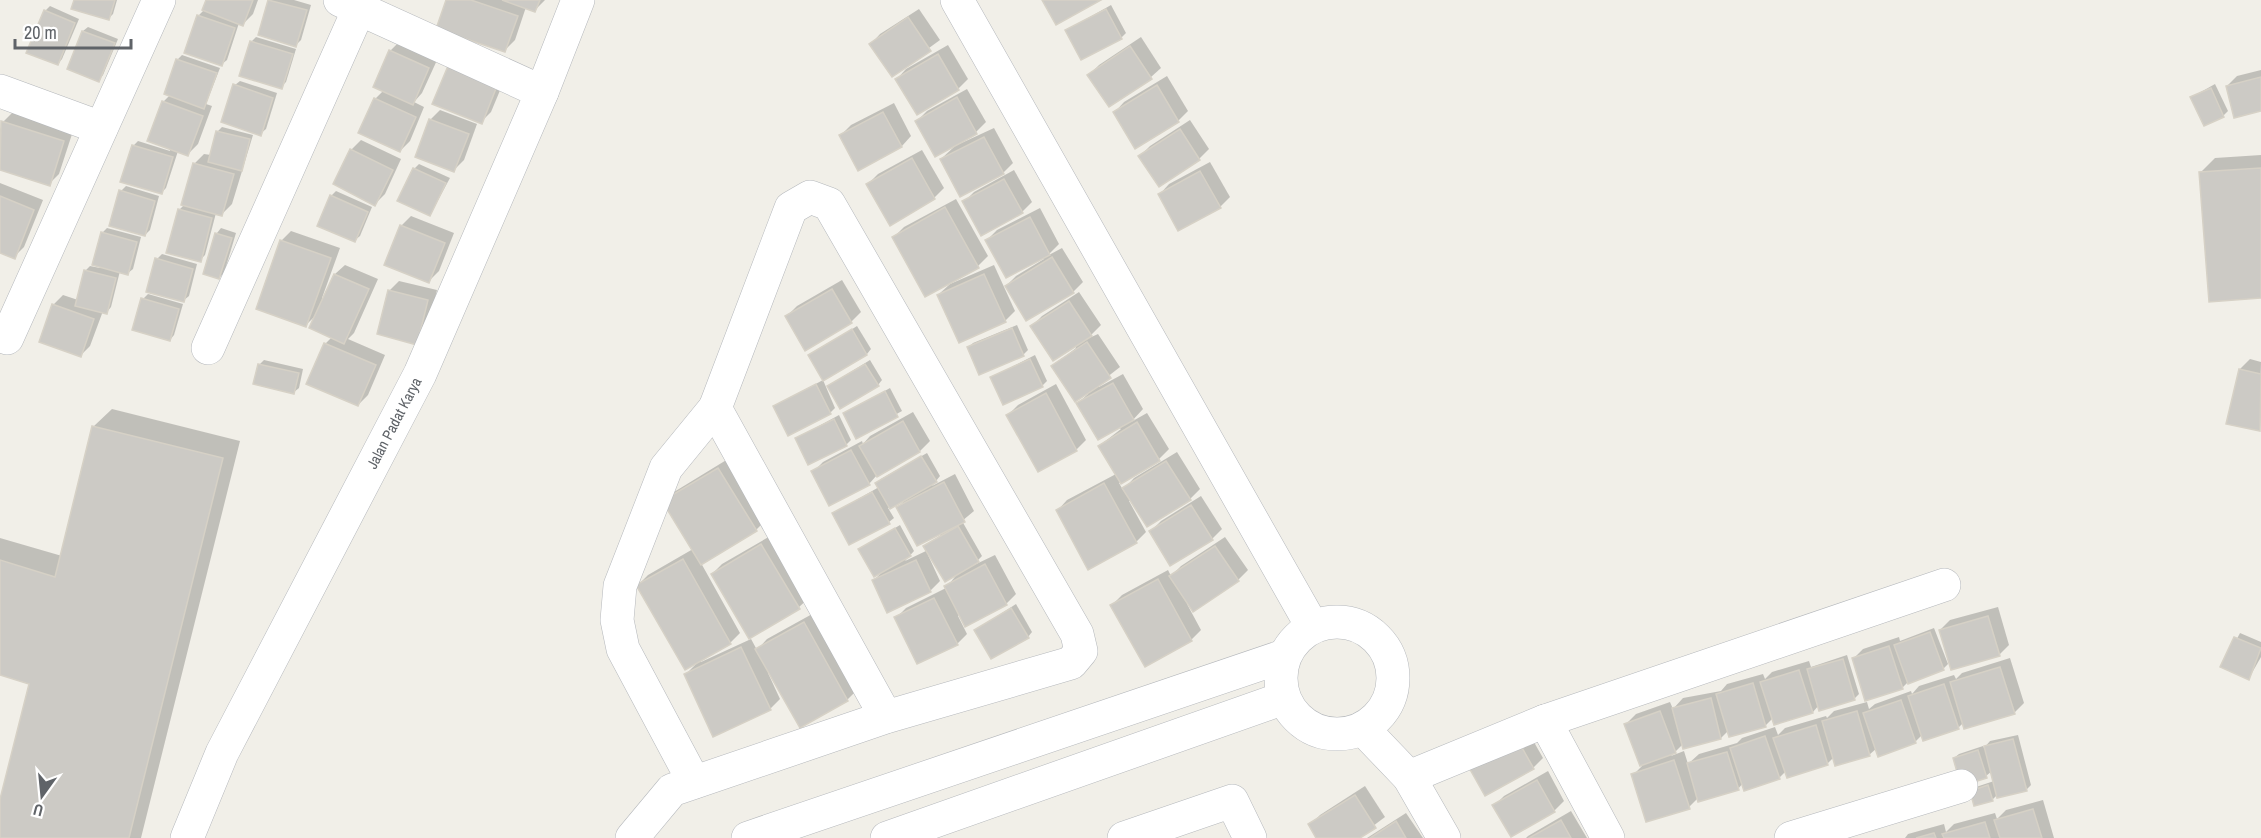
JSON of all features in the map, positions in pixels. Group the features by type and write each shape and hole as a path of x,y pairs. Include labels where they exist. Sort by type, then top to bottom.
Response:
{"street":[{"path":"7,338 11,301 101,128 159,0"},
{"name":"Jalan Padat Karya","path":"187,838 222,753 420,374 542,92 578,0"},
{"path":"957,0 1312,626"},
{"path":"208,348 354,3 542,92"},
{"path":"0,91 101,128"},
{"path":"632,838 672,790 886,717 1071,663 1081,651 1077,634 829,204 810,197 791,208 715,408 666,468 620,586 616,620 624,649 694,782"},
{"path":"715,408 886,717"},
{"path":"1409,777 1545,720 1944,585"},
{"path":"1334,621 1356,624 1375,635 1389,653 1394,674 1391,696 1381,715 1363,729 1340,735 1317,731 1297,718 1284,698 1280,677 1284,656 1295,639 1312,626 1334,621"},
{"path":"748,838 1284,656"},
{"path":"887,838 1284,698"},
{"path":"1545,720 1608,838"},
{"path":"1363,729 1409,777 1444,838"},
{"path":"1791,838 1961,786"},
{"path":"1124,838 1232,801 1250,838"}],"building":[{"path":"74,0 115,0 109,20 71,9"},
{"path":"206,0 253,0 243,26 202,10"},
{"path":"268,0 307,10 296,47 258,35"},
{"path":"446,0 471,0 518,16 505,52 436,29"},
{"path":"502,0 540,0 535,12"},
{"path":"1042,0 1101,0 1056,25"},
{"path":"1106,9 1122,39 1081,60 1065,30"},
{"path":"44,10 75,23 58,65 26,53"},
{"path":"197,15 235,28 222,66 184,53"},
{"path":"908,17 931,51 892,77 869,44"},
{"path":"82,31 115,43 99,82 67,69"},
{"path":"250,41 293,54 282,89 239,76"},
{"path":"1130,46 1152,79 1109,107 1087,75"},
{"path":"389,50 429,68 413,105 373,87"},
{"path":"938,54 959,90 917,115 895,79"},
{"path":"176,59 217,73 204,109 164,94"},
{"path":"448,66 497,86 482,124 432,104"},
{"path":"2261,77 2261,111 2234,118 2226,86"},
{"path":"233,84 273,98 261,136 221,122"},
{"path":"1157,85 1179,122 1135,149 1113,112"},
{"path":"2211,88 2224,117 2204,126 2190,97"},
{"path":"957,97 977,134 935,157 915,121"},
{"path":"374,98 416,117 400,152 358,133"},
{"path":"162,101 203,116 188,156 147,141"},
{"path":"883,112 902,147 858,171 839,135"},
{"path":"429,119 469,134 454,172 415,157"},
{"path":"1,121 64,141 50,186 0,170"},
{"path":"1180,129 1200,160 1159,187 1138,156"},
{"path":"216,131 250,139 242,171 208,162"},
{"path":"984,137 1004,174 960,197 940,159"},
{"path":"132,145 173,157 162,194 120,182"},
{"path":"350,149 393,170 375,206 333,184"},
{"path":"912,158 935,199 890,226 866,184"},
{"path":"193,163 234,174 222,216 181,205"},
{"path":"413,168 446,183 430,216 397,201"},
{"path":"2261,168 2261,298 2209,302 2199,172"},
{"path":"1200,171 1221,208 1178,231 1158,194"},
{"path":"1004,179 1023,213 981,236 962,201"},
{"path":"119,190 155,201 145,236 109,226"},
{"path":"330,195 368,212 355,242 317,226"},
{"path":"0,196 34,210 15,259 0,253"},
{"path":"945,207 979,268 925,297 892,237"},
{"path":"178,209 212,218 201,262 166,253"},
{"path":"1030,217 1050,255 1006,278 985,240"},
{"path":"400,225 445,243 429,283 384,265"},
{"path":"101,232 137,242 128,275 92,265"},
{"path":"215,233 232,238 219,279 203,274"},
{"path":"280,240 331,258 306,327 256,309"},
{"path":"1052,257 1074,293 1026,321 1005,286"},
{"path":"155,258 193,269 184,302 146,292"},
{"path":"84,270 116,278 107,314 75,306"},
{"path":"334,274 369,289 344,344 309,328"},
{"path":"984,274 1006,322 959,343 937,295"},
{"path":"832,289 852,323 805,351 785,316"},
{"path":"388,290 428,300 417,345 377,334"},
{"path":"141,298 179,309 170,341 132,330"},
{"path":"1069,301 1092,336 1053,361 1030,326"},
{"path":"52,304 94,319 81,357 39,342"},
{"path":"1012,328 1024,356 979,375 967,347"},
{"path":"852,329 867,355 823,381 808,355"},
{"path":"1087,342 1111,378 1075,402 1051,366"},
{"path":"324,343 376,365 358,406 306,384"},
{"path":"1030,359 1043,387 1003,405 990,377"},
{"path":"258,364 299,373 294,394 253,384"},
{"path":"865,364 879,386 840,409 827,386"},
{"path":"2239,369 2261,374 2260,431 2226,424"},
{"path":"1113,383 1134,420 1098,440 1076,403"},
{"path":"816,384 831,414 788,436 773,406"},
{"path":"885,391 898,417 856,439 843,413"},
{"path":"1046,393 1077,451 1038,472 1006,415"},
{"path":"834,419 847,446 808,465 795,438"},
{"path":"903,421 920,452 877,477 859,446"},
{"path":"1137,422 1160,461 1121,484 1098,446"},
{"path":"92,426 223,458 129,838 0,838 0,799 29,684 0,675 0,560 55,577"},
{"path":"851,450 870,485 829,506 811,471"},
{"path":"921,456 937,482 890,509 875,483"},
{"path":"1166,461 1191,500 1147,527 1122,488"},
{"path":"718,468 757,531 701,565 662,501"},
{"path":"944,482 965,522 917,546 896,507"},
{"path":"1104,483 1137,543 1088,570 1056,510"},
{"path":"872,492 890,524 849,545 832,513"},
{"path":"1191,505 1213,540 1170,566 1149,531"},
{"path":"958,526 979,562 945,582 923,546"},
{"path":"895,528 911,556 874,577 858,549"},
{"path":"761,544 800,609 749,639 711,574"},
{"path":"1215,546 1239,581 1193,612 1169,576"},
{"path":"683,559 731,644 685,670 636,585"},
{"path":"916,560 931,592 887,613 872,580"},
{"path":"985,564 1007,605 965,627 944,586"},
{"path":"1158,579 1192,641 1145,667 1110,605"},
{"path":"934,598 958,645 917,664 894,617"},
{"path":"1011,608 1029,638 991,659 974,630"},
{"path":"1988,616 2000,656 1951,670 1939,630"},
{"path":"804,622 848,701 800,728 755,649"},
{"path":"1930,632 1944,670 1908,684 1894,645"},
{"path":"2234,637 2261,648 2249,680 2220,667"},
{"path":"1889,646 1903,689 1865,701 1852,658"},
{"path":"741,647 771,710 713,737 684,674"},
{"path":"1843,659 1855,700 1819,711 1807,669"},
{"path":"2000,667 2015,714 1964,729 1950,682"},
{"path":"1799,670 1813,713 1774,725 1760,682"},
{"path":"1753,683 1766,727 1729,737 1716,694"},
{"path":"1944,684 1959,729 1923,741 1908,696"},
{"path":"1711,698 1721,739 1683,749 1672,708"},
{"path":"1901,700 1916,743 1878,757 1863,713"},
{"path":"1660,711 1676,753 1640,766 1624,724"},
{"path":"1857,711 1870,756 1835,766 1822,721"},
{"path":"1816,725 1828,765 1787,778 1773,738"},
{"path":"1765,736 1780,779 1744,791 1730,748"},
{"path":"1516,737 1534,769 1485,796 1467,764"},
{"path":"2013,739 2027,791 1997,798 1984,746"},
{"path":"1978,750 1987,778 1961,786 1953,758"},
{"path":"1727,752 1739,790 1698,802 1687,763"},
{"path":"1674,760 1690,809 1646,822 1631,774"},
{"path":"1537,780 1555,812 1511,837 1492,805"},
{"path":"1988,785 1993,801 1974,806 1970,791"},
{"path":"1355,795 1376,828 1360,838 1316,838 1308,824"},
{"path":"2033,809 2042,838 2000,838 1994,820"},
{"path":"1561,820 1571,838 1529,838"},
{"path":"1396,821 1406,838 1370,838"},
{"path":"1985,822 1990,838 1944,838 1942,834"},
{"path":"1934,833 1936,838 1916,838"}]}
